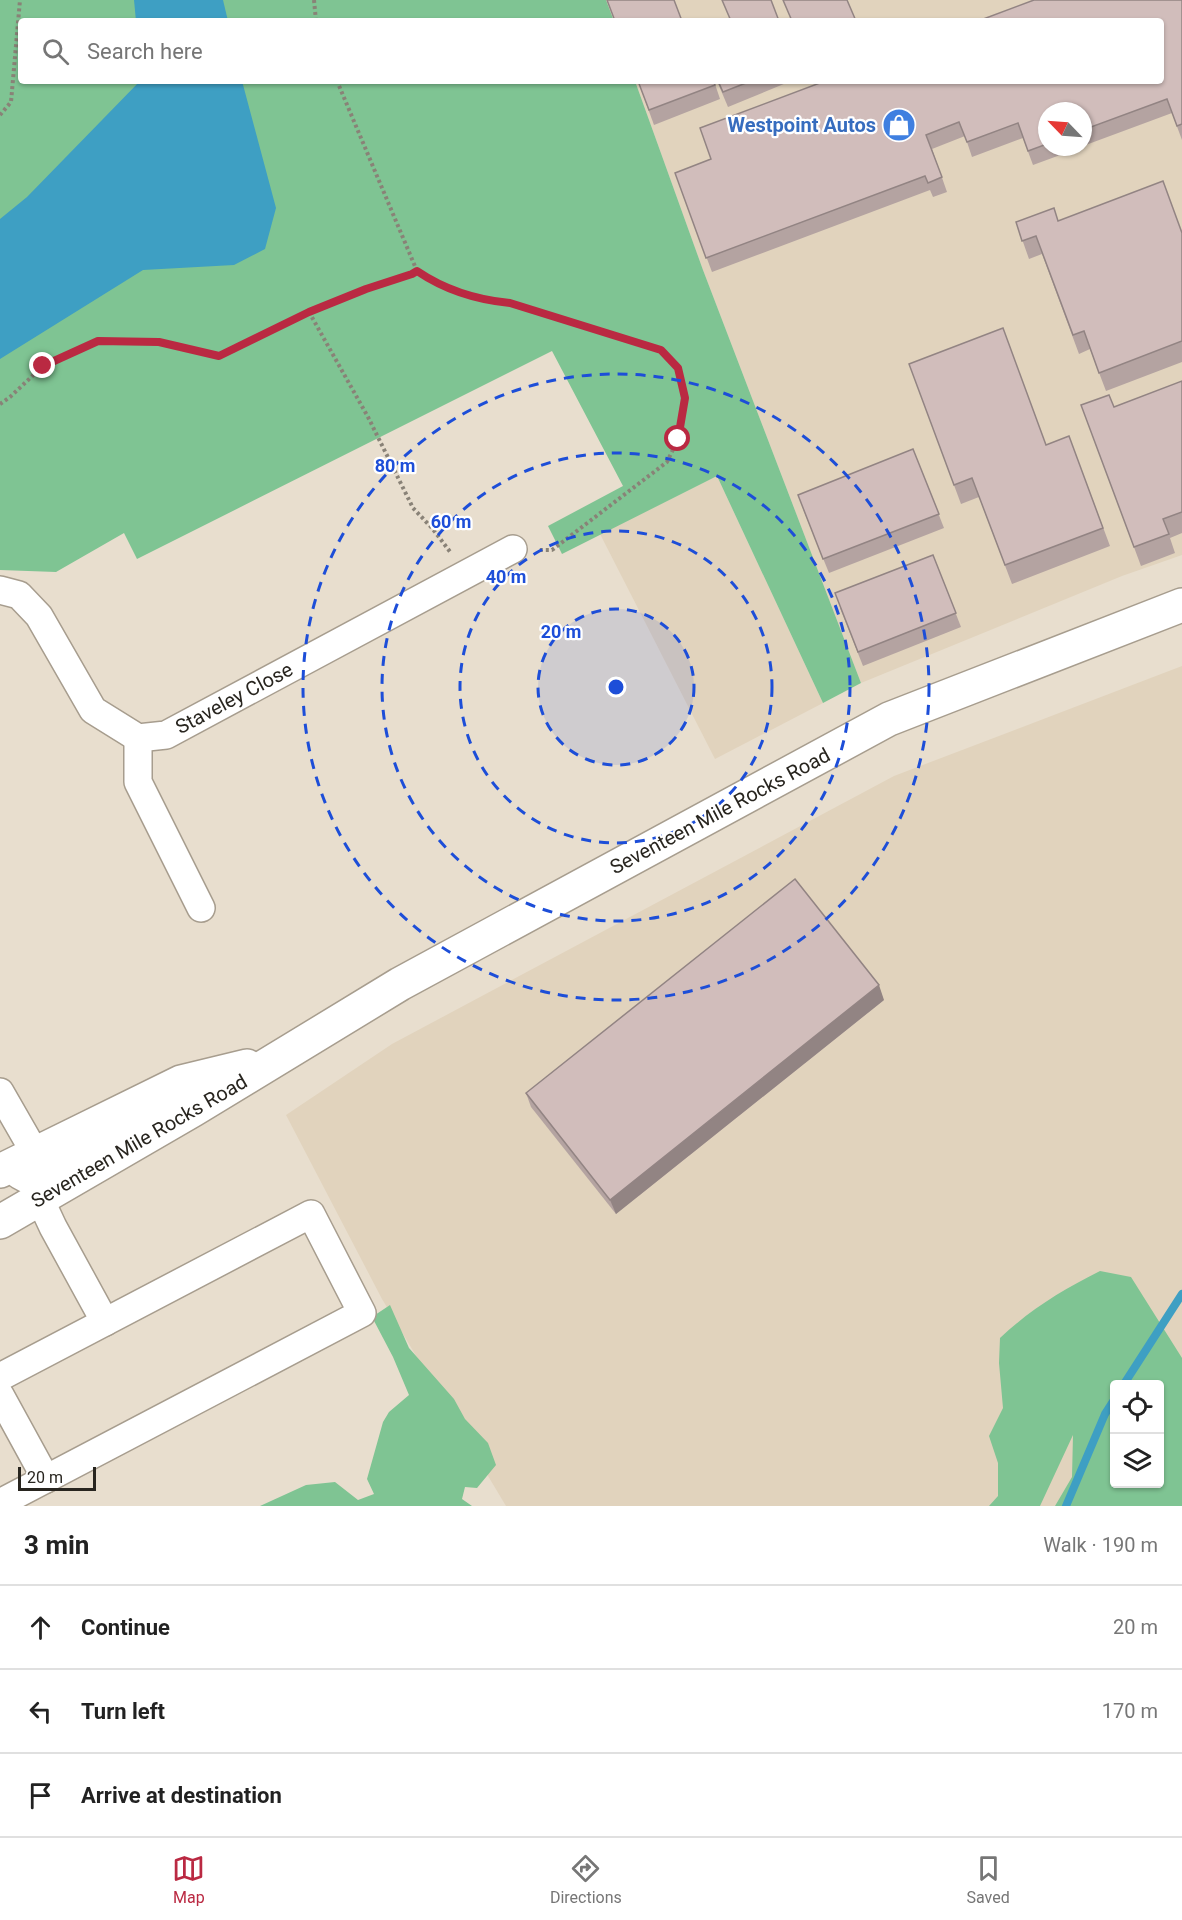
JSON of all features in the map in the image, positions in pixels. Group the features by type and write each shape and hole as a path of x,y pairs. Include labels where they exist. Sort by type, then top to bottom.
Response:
{"main road":[{"name":"Seventeen Mile Rocks Road","path":"19,1171 193,1110 400,984 889,719 1182,605"},
{"name":"Seventeen Mile Rocks Road","path":"0,1222 19,1171 181,1082 278,1059"}],"street":[{"name":"Staveley Close","path":"138,738 166,735 513,549"},
{"path":"0,590 19,596 39,616 93,710 138,738 138,782 201,908"},
{"path":"0,1092 19,1171 105,1322"},
{"path":"0,1377 311,1214 362,1313 0,1503"},
{"path":"0,1395 46,1479"}],"path":[{"path":"18,18 20,0"},
{"path":"314,0 316,18"},
{"path":"0,115 11,102 18,23"},
{"path":"338,84 417,271 432,281 485,301 510,303 661,350 678,368 685,398 678,439 667,462 552,550 513,549"},
{"path":"0,404 43,366 98,341 159,342 219,356 309,312 417,271"},
{"path":"309,312 368,417 413,508 432,528 465,573"}],"shaded area":[{"path":"606,0 1182,0 1182,555 1122,576 861,683 703,270 636,84 1164,84 1164,18 613,18"},
{"path":"717,476 823,703 715,759 600,534"},
{"path":"1182,666 1182,1477 1164,1484 1164,1380 1110,1380 1110,1488 1155,1488 1110,1506 506,1506 382,1299 286,1115 392,1044 894,776"}],"green space":[{"path":"0,0 606,0 613,18 18,18 18,84 636,84 703,270 861,683 823,703 717,476 562,554 548,526 623,486 552,351 137,559 124,533 56,572 0,570"},
{"path":"1100,1271 1131,1277 1182,1358 1182,1506 1055,1506 1072,1477 1073,1435 1040,1506 989,1506 998,1496 998,1463 989,1436 1003,1408 999,1363 1000,1338 1035,1309"},
{"path":"390,1305 409,1348 454,1399 465,1419 488,1443 496,1465 477,1488 465,1487 462,1499 472,1506 260,1506 306,1485 335,1482 358,1500 374,1494 367,1479 383,1422 389,1412 409,1395 393,1357 372,1317"}],"water":[{"path":"134,0 223,0 227,18 136,18"},
{"path":"137,84 243,84 276,208 265,249 234,265 143,270 0,359 0,219 27,197"}],"building":[{"path":"607,0 674,0 681,18 614,18"},
{"path":"722,0 771,0 778,18 730,18"},
{"path":"783,0 847,0 855,18 791,18"},
{"name":"Westpoint Autos","path":"1034,0 1182,0 1182,124 1177,126 1167,99 1092,127 1092,102 1038,102 1038,147 1028,151 1018,123 967,142 959,122 926,135 942,177 928,183 925,176 706,258 675,173 711,159 700,128 817,84 1164,84 1164,18 986,18"},
{"path":"639,84 715,84 715,85 649,110"},
{"path":"719,84 743,84 723,92"},
{"path":"1163,181 1182,233 1182,341 1099,373 1084,331 1073,335 1036,236 1022,241 1016,222 1054,208 1058,221"},
{"path":"1003,328 1046,445 1069,436 1103,528 1005,565 972,478 954,485 909,364"},
{"path":"1182,381 1182,512 1163,519 1169,534 1134,547 1081,405 1109,395 1114,407"},
{"path":"913,449 939,514 823,559 798,495"},
{"path":"933,555 956,613 858,652 835,593"},
{"path":"795,879 879,985 610,1200 526,1093"}],"waterway":[{"path":"1127,1380 1182,1294"},
{"path":"1066,1506 1110,1406"}],"place":[{"name":"Westpoint Autos","path":"899,125"}],"route":[{"path":"43,366 98,341 159,342 219,356 309,312 417,271 432,281 485,301 510,303 661,350 678,368 685,398 678,439"}]}
